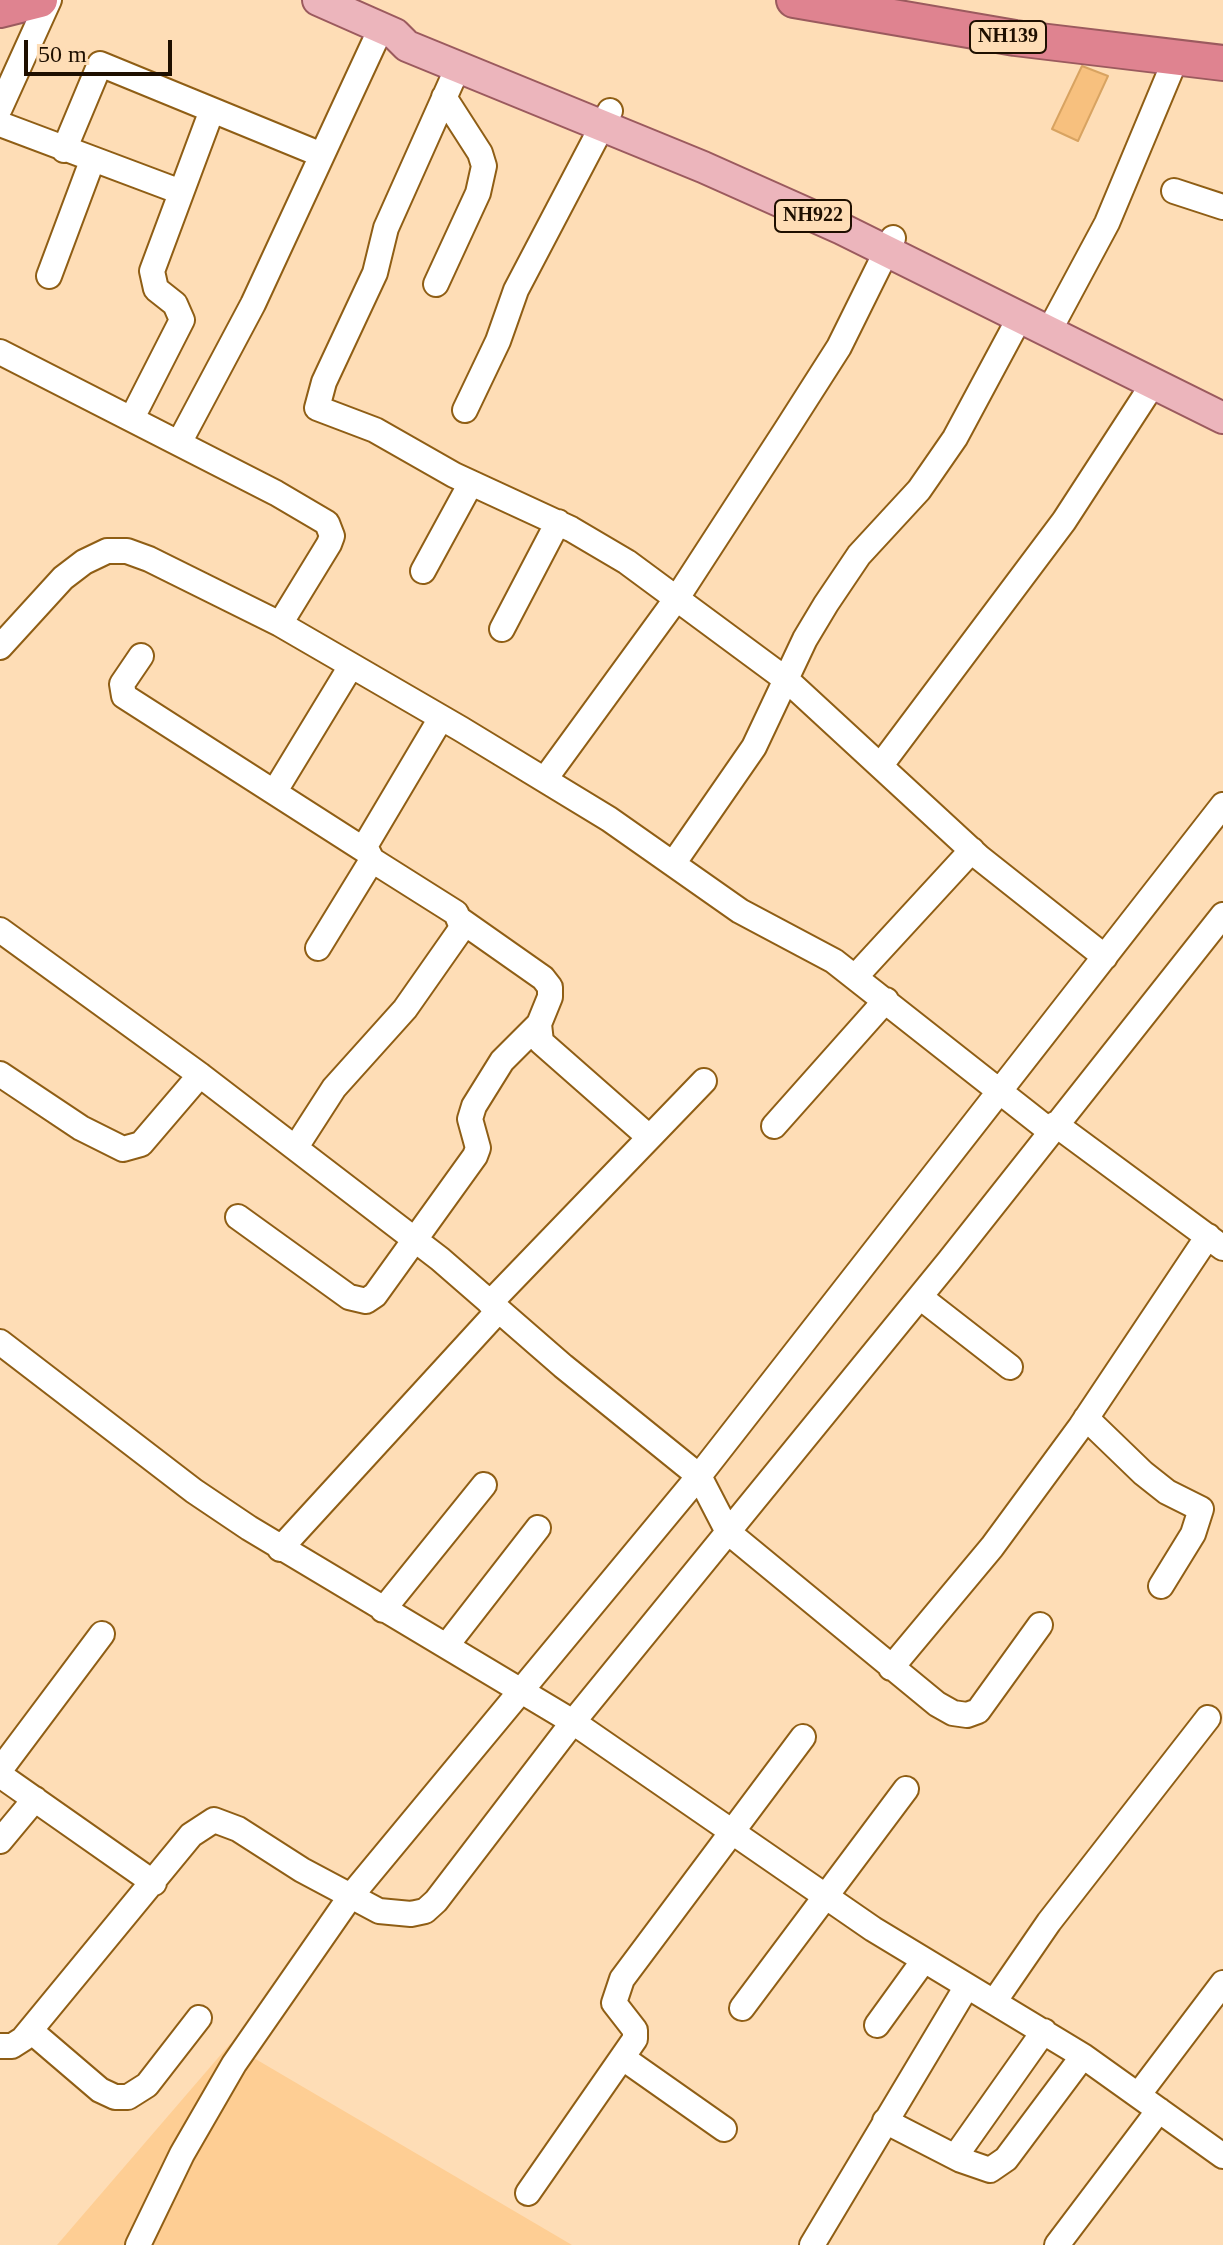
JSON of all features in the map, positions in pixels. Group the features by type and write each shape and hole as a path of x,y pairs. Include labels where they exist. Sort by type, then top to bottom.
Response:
{"highway":[{"path":"0,10 40,0"},
{"name":"NH139","path":"794,0 1015,38 1223,63"},
{"name":"NH139","path":"905,0 1011,18 1223,43"}],"main road":[{"path":"318,0 388,31 407,46 458,67 737,165 1020,317 1223,418"},
{"path":"388,31 408,32 606,118"},
{"path":"890,245 1056,318 1223,400"}],"street":[{"path":"0,108 49,0"},
{"path":"179,443 253,304 322,155 388,31"},
{"path":"1056,318 1107,223 1176,58"},
{"path":"64,150 100,64 322,155"},
{"path":"458,67 386,228 375,273 316,403 324,413 375,430 471,483 558,522 627,562 788,681 972,850 1105,957"},
{"path":"436,284 469,216 484,166 480,153 444,97"},
{"path":"132,418 182,320 175,304 152,282 152,271 212,110"},
{"path":"465,410 498,341 516,290 606,118"},
{"path":"0,124 181,192"},
{"path":"49,276 92,161"},
{"path":"1174,191 1223,207"},
{"path":"545,779 677,598 839,347 890,245"},
{"path":"673,864 733,780 788,681 805,639 859,555 919,490 955,438 1020,317"},
{"path":"0,352 319,517 331,530 326,551 280,624"},
{"path":"881,765 1064,521 1153,384"},
{"path":"423,571 471,483"},
{"path":"502,629 558,522"},
{"path":"0,647 63,578 84,562 107,551 127,551 149,559 280,624 545,779 740,911 810,947 856,976 999,1091 1216,1242 992,1547 891,1668"},
{"path":"141,656 122,684 124,696 436,897 459,919 543,978 550,987 550,997 539,1024 502,1061 482,1091 470,1119 478,1148 375,1295 358,1302 238,1217"},
{"path":"275,791 351,666"},
{"path":"318,948 369,856 368,839 441,718"},
{"path":"138,2245 182,2154 234,2064 350,1897 699,1476 1223,805"},
{"path":"856,976 972,850"},
{"path":"0,2046 12,2046 31,2031 191,1835 214,1820 238,1829 350,1897 396,1915 425,1911 436,1901 573,1722 920,1297 1223,915"},
{"path":"296,1147 348,1070 433,973 454,942 461,925 459,919"},
{"path":"0,930 200,1075 415,1239 699,1476 728,1532 937,1704 953,1713 967,1715 987,1702 1040,1625"},
{"path":"774,1126 886,1000"},
{"path":"539,1024 541,1042 649,1137"},
{"path":"0,1074 81,1128 123,1149 141,1144 200,1075"},
{"path":"280,1549 494,1307 704,1081"},
{"path":"920,1297 1010,1367"},
{"path":"0,1342 194,1491 280,1549 573,1722 826,1897 1083,2056 1223,2156"},
{"path":"1086,1418 1167,1492 1201,1509 1193,1534 1161,1586"},
{"path":"383,1610 484,1485"},
{"path":"447,1645 538,1528"},
{"path":"102,1634 0,1772 154,1883"},
{"path":"994,2002 1049,1922 1208,1718"},
{"path":"528,2193 635,2039 635,2030 614,2003 614,1993 803,1737"},
{"path":"742,2008 906,1789"},
{"path":"0,1841 35,1799"},
{"path":"877,2025 924,1960"},
{"path":"1139,2094 1223,1983"},
{"path":"812,2245 967,1986"},
{"path":"31,2031 100,2090 115,2097 128,2097 147,2085 199,2018"},
{"path":"955,2157 1044,2031"},
{"path":"885,2121 979,2169 990,2170 997,2167 1083,2056"},
{"path":"623,2058 724,2129"},
{"path":"1057,2245 1159,2110"}],"shaded area":[{"path":"230,2044 572,2245 57,2245"}],"building":[{"path":"1082,66 1108,76 1078,141 1052,129"}]}
